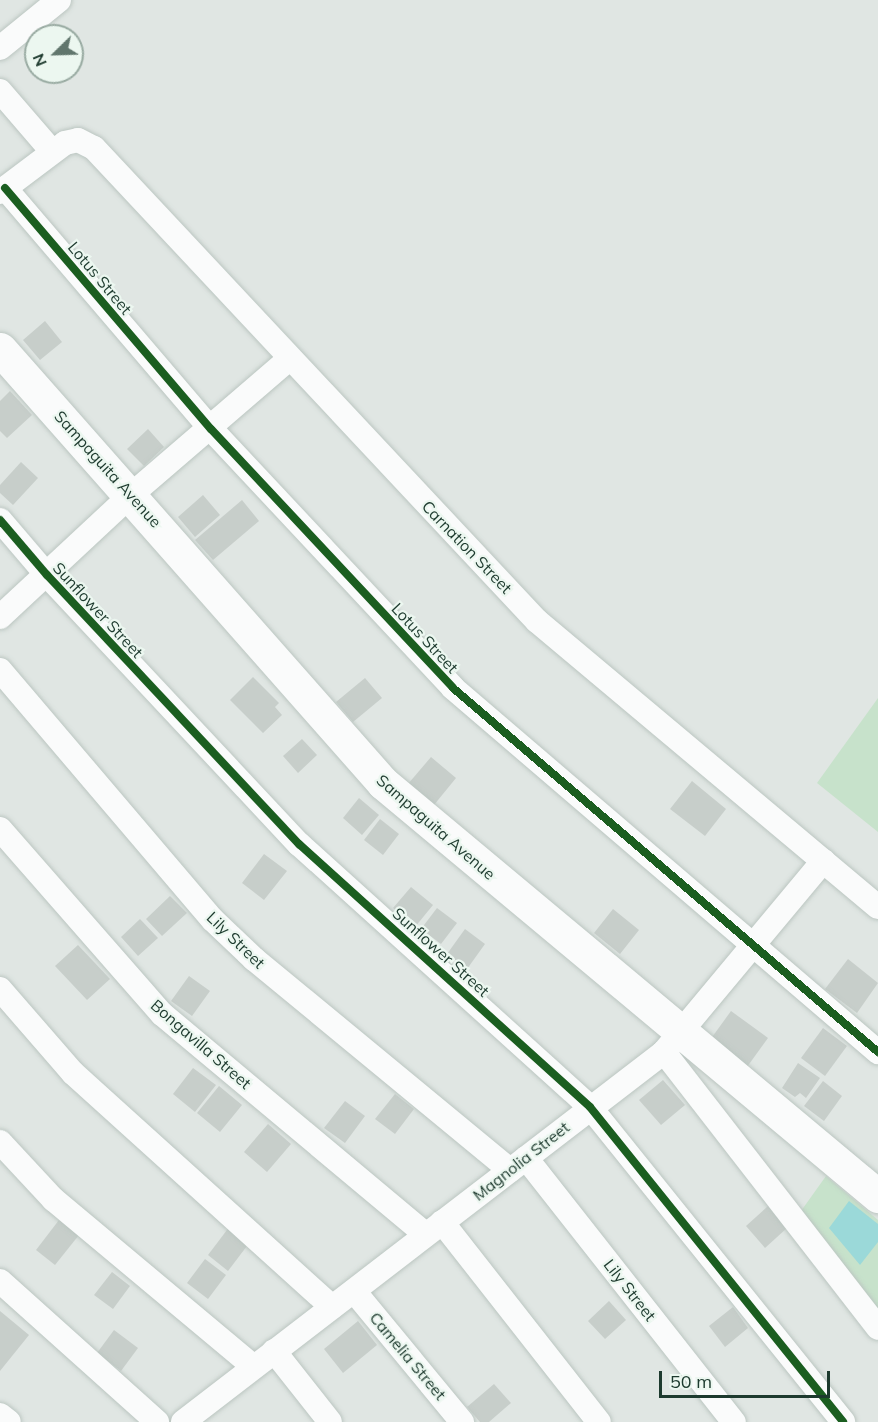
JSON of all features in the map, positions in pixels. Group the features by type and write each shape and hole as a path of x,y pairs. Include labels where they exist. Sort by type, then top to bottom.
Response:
{"main road":[{"name":"Sampaguita Avenue","path":"0,349 383,783 673,1044 878,1196"}],"street":[{"path":"0,48 59,0"},
{"path":"0,91 51,150 3,190"},
{"name":"Carnation Street","path":"51,150 78,140 93,148 288,360 537,621 878,906"},
{"name":"Lotus Street","path":"3,190 211,429 453,688 753,948 878,1052"},
{"path":"0,617 131,495 211,429 288,360"},
{"name":"Sunflower Street","path":"0,520 47,575 299,844 590,1107 843,1422"},
{"name":"Lily Street","path":"0,670 213,920 254,959 518,1164 734,1422"},
{"name":"Bongavilla Street","path":"0,829 162,1014 434,1228 599,1422"},
{"name":"Magnolia Street","path":"186,1421 253,1366 354,1291 673,1044 823,861"},
{"path":"0,989 73,1073 332,1307"},
{"path":"673,1044 878,1328"},
{"path":"0,1142 53,1199 253,1366"},
{"path":"0,1281 158,1422"},
{"name":"Camelia Street","path":"354,1291 462,1422"},
{"path":"274,1351 330,1422"},
{"path":"0,1415 9,1422"}],"green space":[{"path":"878,698 878,832 817,783"},
{"path":"826,1176 878,1220 878,1309 801,1211"}],"water":[{"path":"849,1201 878,1224 878,1242 860,1265 829,1228"}],"building":[{"path":"45,321 62,342 40,360 23,340"},
{"path":"10,391 32,415 7,438 0,431 0,401"},
{"path":"148,429 164,447 144,466 127,449"},
{"path":"21,462 38,478 13,505 0,493 0,485"},
{"path":"203,495 220,515 195,537 178,517"},
{"path":"242,500 259,521 213,560 195,540"},
{"path":"253,677 279,703 275,707 282,715 263,733 230,700"},
{"path":"365,678 382,698 353,722 336,702"},
{"path":"302,739 317,755 298,773 283,756"},
{"path":"431,757 456,778 434,805 408,784"},
{"path":"692,781 726,809 705,836 670,809"},
{"path":"359,798 379,815 362,835 343,818"},
{"path":"380,819 399,834 383,855 364,840"},
{"path":"264,854 287,871 264,900 242,883"},
{"path":"411,887 433,905 415,927 393,908"},
{"path":"170,896 187,913 162,936 146,919"},
{"path":"437,908 457,923 441,944 421,929"},
{"path":"613,909 639,930 620,954 594,933"},
{"path":"140,919 158,938 138,956 121,937"},
{"path":"465,929 485,944 467,969 447,954"},
{"path":"78,945 110,979 87,1000 55,966"},
{"path":"848,959 878,983 857,1013 825,989"},
{"path":"189,976 210,991 192,1016 171,1001"},
{"path":"731,1011 768,1038 747,1067 710,1040"},
{"path":"823,1028 847,1046 825,1076 801,1058"},
{"path":"798,1063 820,1078 806,1098 800,1093 795,1097 782,1088"},
{"path":"193,1068 216,1085 195,1112 173,1094"},
{"path":"663,1080 685,1105 661,1125 639,1100"},
{"path":"823,1081 842,1096 824,1121 804,1106"},
{"path":"219,1086 242,1105 220,1132 197,1113"},
{"path":"395,1094 414,1109 395,1134 375,1119"},
{"path":"345,1101 365,1116 345,1143 324,1128"},
{"path":"268,1124 291,1144 267,1172 244,1152"},
{"path":"768,1206 787,1228 765,1248 746,1226"},
{"path":"59,1220 79,1235 55,1265 36,1250"},
{"path":"230,1226 250,1242 228,1271 208,1255"},
{"path":"205,1259 226,1275 208,1299 187,1283"},
{"path":"112,1272 130,1286 113,1309 94,1295"},
{"path":"609,1301 626,1320 605,1339 588,1321"},
{"path":"733,1307 748,1328 725,1347 709,1326"},
{"path":"0,1311 29,1335 0,1371"},
{"path":"358,1321 377,1345 343,1373 324,1349"},
{"path":"114,1330 138,1348 121,1371 97,1353"},
{"path":"494,1384 511,1403 489,1422 480,1422 467,1407"}],"cycle path":[{"path":"5,188 211,429 453,688 878,1052"},
{"path":"0,520 47,575 299,844 590,1107 843,1422"}]}
